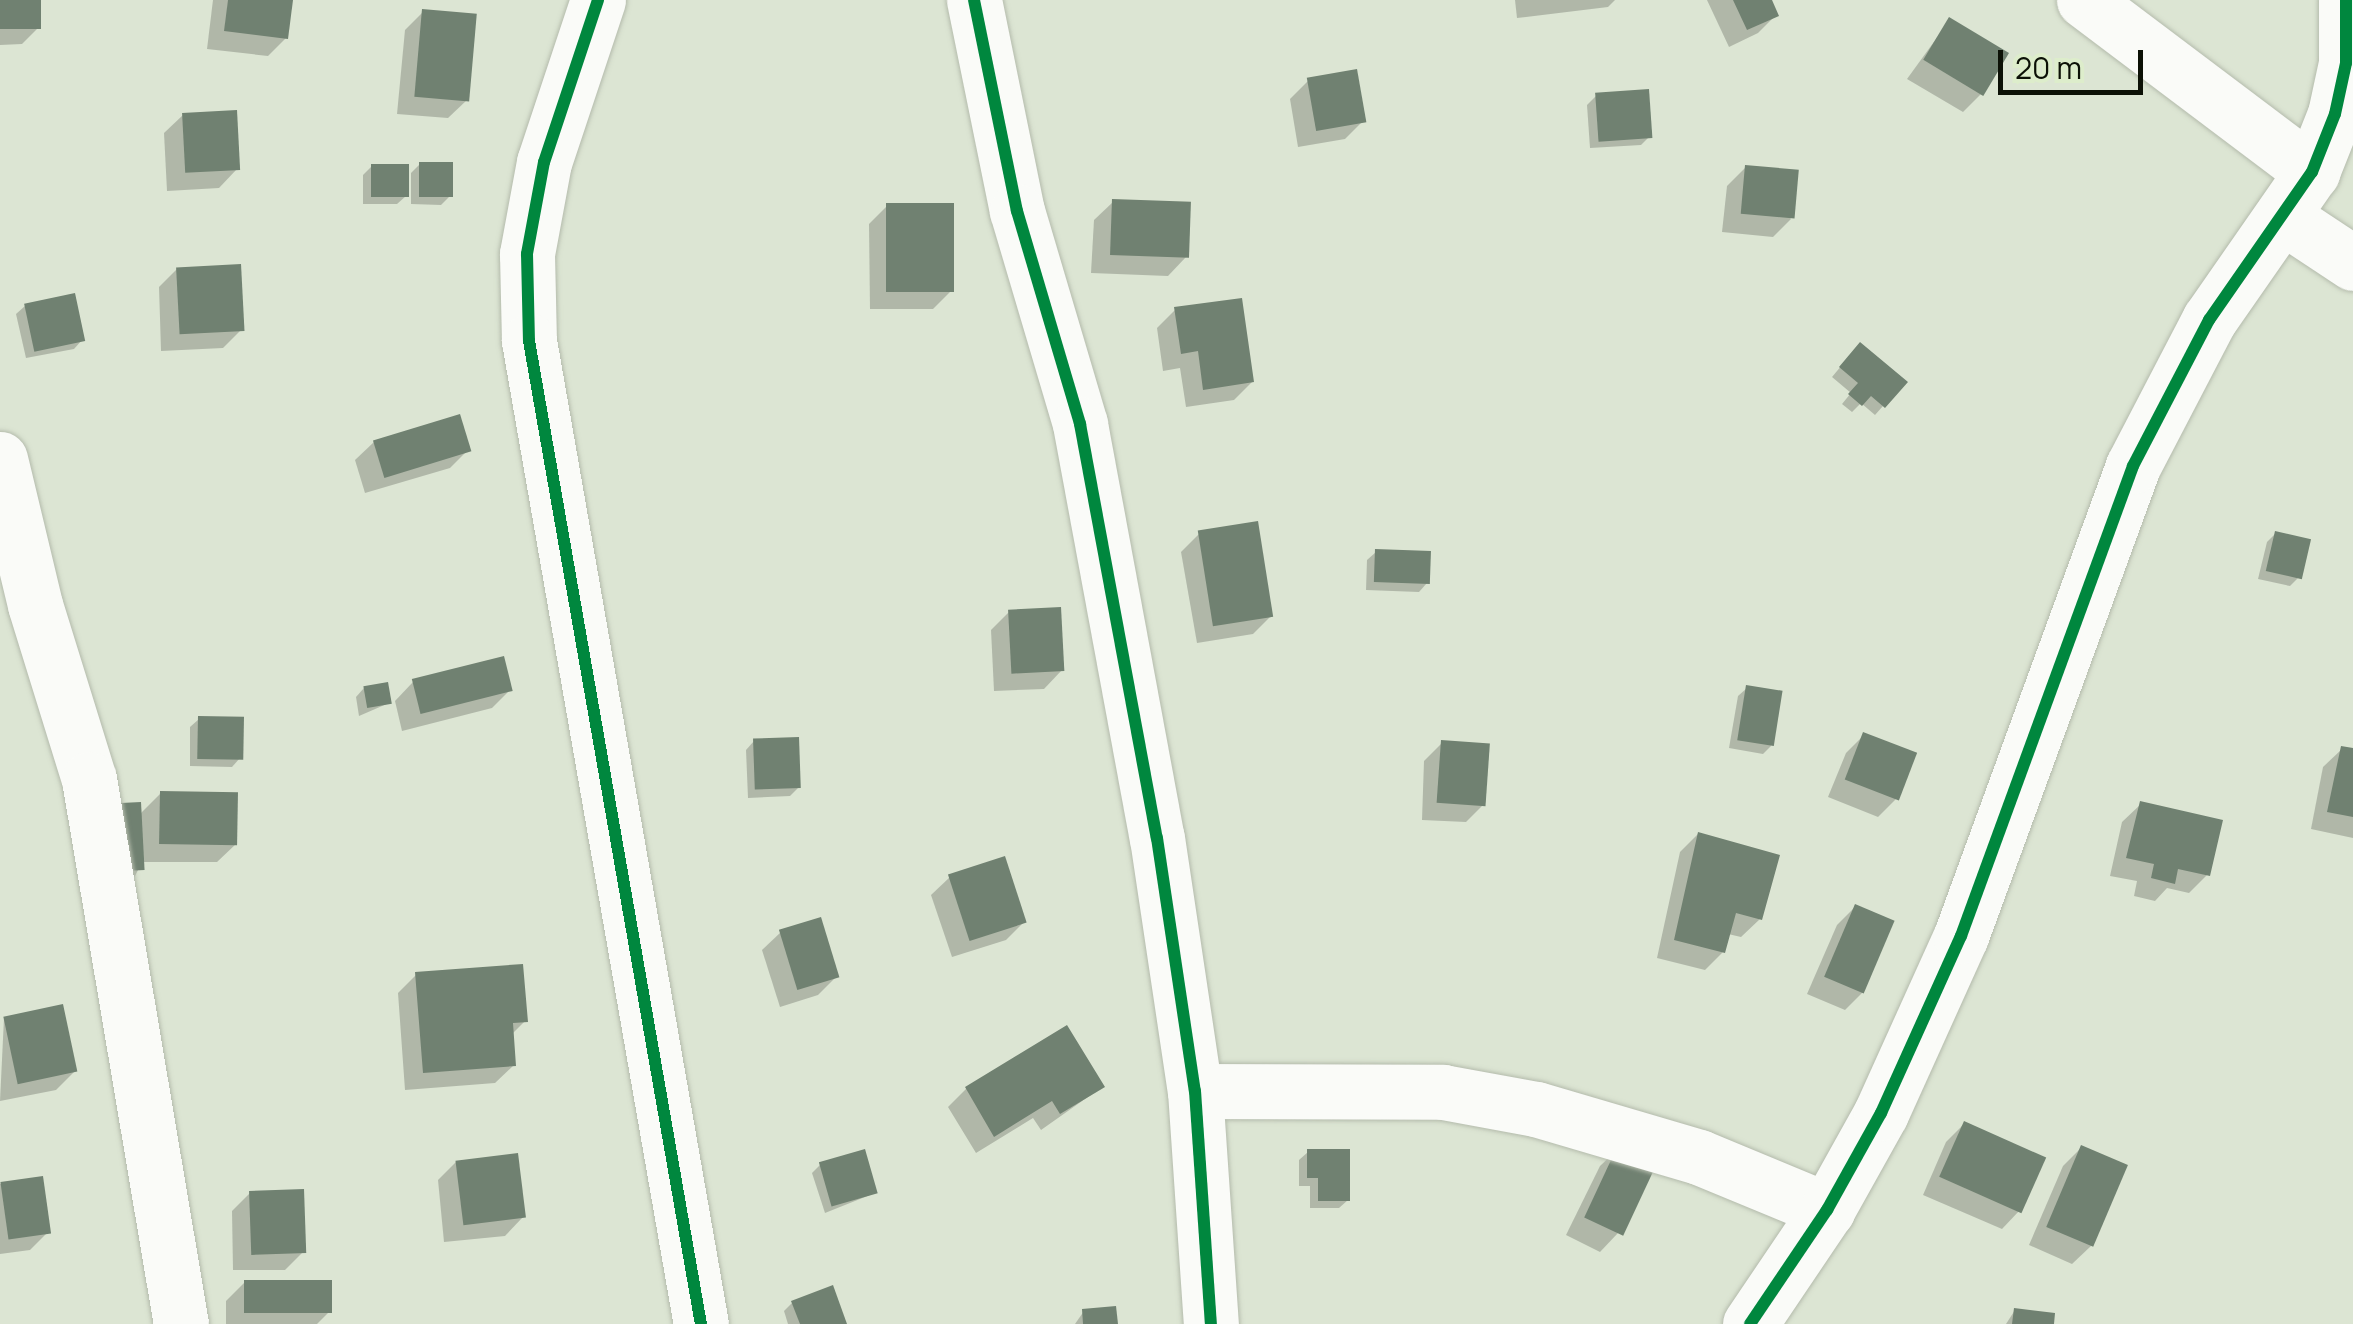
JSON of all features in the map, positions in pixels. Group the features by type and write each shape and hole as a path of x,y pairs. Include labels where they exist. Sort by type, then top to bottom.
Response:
{"street":[{"path":"598,0 544,162 527,254 529,341 701,1324"},
{"path":"974,0 1017,211 1080,424 1157,838 1195,1091 1211,1324"},
{"path":"2084,0 2297,194 2353,263"},
{"path":"1750,1324 1827,1210 1881,1112 1961,936 2133,466 2209,320 2297,194 2346,63 2346,0"},
{"path":"0,459 34,605 89,779 180,1324"},
{"path":"1195,1091 1372,1088 1499,1102 1699,1156 1827,1210"}],"building":[{"path":"0,0 41,0 41,29 0,29"},
{"path":"228,0 293,0 288,39 224,31"},
{"path":"1733,0 1772,0 1779,16 1747,30"},
{"path":"422,9 477,14 469,101 414,97"},
{"path":"1949,17 2009,53 1983,96 1923,60"},
{"path":"1357,69 1366,122 1316,131 1307,78"},
{"path":"1649,89 1652,138 1599,142 1595,93"},
{"path":"237,110 240,170 185,173 182,113"},
{"path":"419,162 453,162 453,197 419,197"},
{"path":"371,164 409,164 409,197 371,197"},
{"path":"1745,165 1799,170 1795,219 1741,214"},
{"path":"1112,199 1191,202 1189,258 1110,255"},
{"path":"886,203 954,203 954,292 886,292"},
{"path":"241,264 245,331 180,334 176,267"},
{"path":"75,293 85,341 34,352 24,304"},
{"path":"1242,298 1254,382 1203,390 1198,351 1181,354 1174,307"},
{"path":"1860,342 1908,382 1885,408 1871,396 1862,406 1848,394 1858,383 1839,367"},
{"path":"460,414 471,451 384,478 373,441"},
{"path":"1258,521 1273,617 1213,626 1198,531"},
{"path":"2275,531 2311,539 2302,579 2266,571"},
{"path":"1375,549 1431,551 1430,584 1374,582"},
{"path":"1061,607 1064,671 1011,674 1008,610"},
{"path":"504,656 513,691 421,714 412,679"},
{"path":"388,682 392,704 367,708 363,686"},
{"path":"1746,685 1783,691 1774,746 1737,740"},
{"path":"198,716 244,717 243,760 197,759"},
{"path":"1863,732 1917,753 1899,800 1845,780"},
{"path":"799,737 801,788 755,790 753,739"},
{"path":"1441,740 1490,743 1485,806 1437,803"},
{"path":"2341,746 2353,748 2353,817 2327,812"},
{"path":"160,791 238,792 237,845 159,844"},
{"path":"2140,801 2223,820 2210,876 2178,869 2175,884 2151,878 2154,864 2126,858"},
{"path":"141,802 145,870 115,871 111,804"},
{"path":"1698,832 1780,855 1762,920 1736,913 1725,953 1674,940"},
{"path":"1005,856 1027,923 970,941 948,875"},
{"path":"1855,904 1895,921 1864,994 1824,977"},
{"path":"821,917 839,977 797,990 779,930"},
{"path":"523,964 528,1022 513,1023 516,1066 423,1073 415,972"},
{"path":"63,1004 77,1071 18,1084 3,1017"},
{"path":"1067,1025 1105,1087 1060,1114 1052,1101 994,1137 965,1087"},
{"path":"1964,1121 2046,1158 2021,1213 1939,1177"},
{"path":"1618,1145 1657,1163 1623,1236 1584,1218"},
{"path":"2081,1145 2128,1165 2093,1247 2046,1227"},
{"path":"865,1149 878,1193 832,1206 819,1162"},
{"path":"1307,1149 1350,1149 1350,1201 1318,1201 1318,1178 1307,1178"},
{"path":"518,1153 526,1218 463,1225 455,1161"},
{"path":"43,1176 51,1233 8,1239 0,1182"},
{"path":"304,1189 306,1253 251,1255 249,1191"},
{"path":"244,1280 332,1280 332,1313 244,1313"},
{"path":"833,1285 847,1324 800,1324 791,1301"},
{"path":"1116,1306 1118,1324 1083,1324 1082,1309"},
{"path":"2014,1308 2055,1313 2054,1324 2012,1324"}],"cycle path":[{"path":"598,0 544,162 527,254 529,341 701,1324"},
{"path":"974,0 1017,211 1080,424 1157,838 1195,1091 1211,1324"},
{"path":"1750,1324 1827,1210 1881,1113 1961,936 2133,466 2209,320 2312,172 2335,114 2346,63 2346,0"}]}
